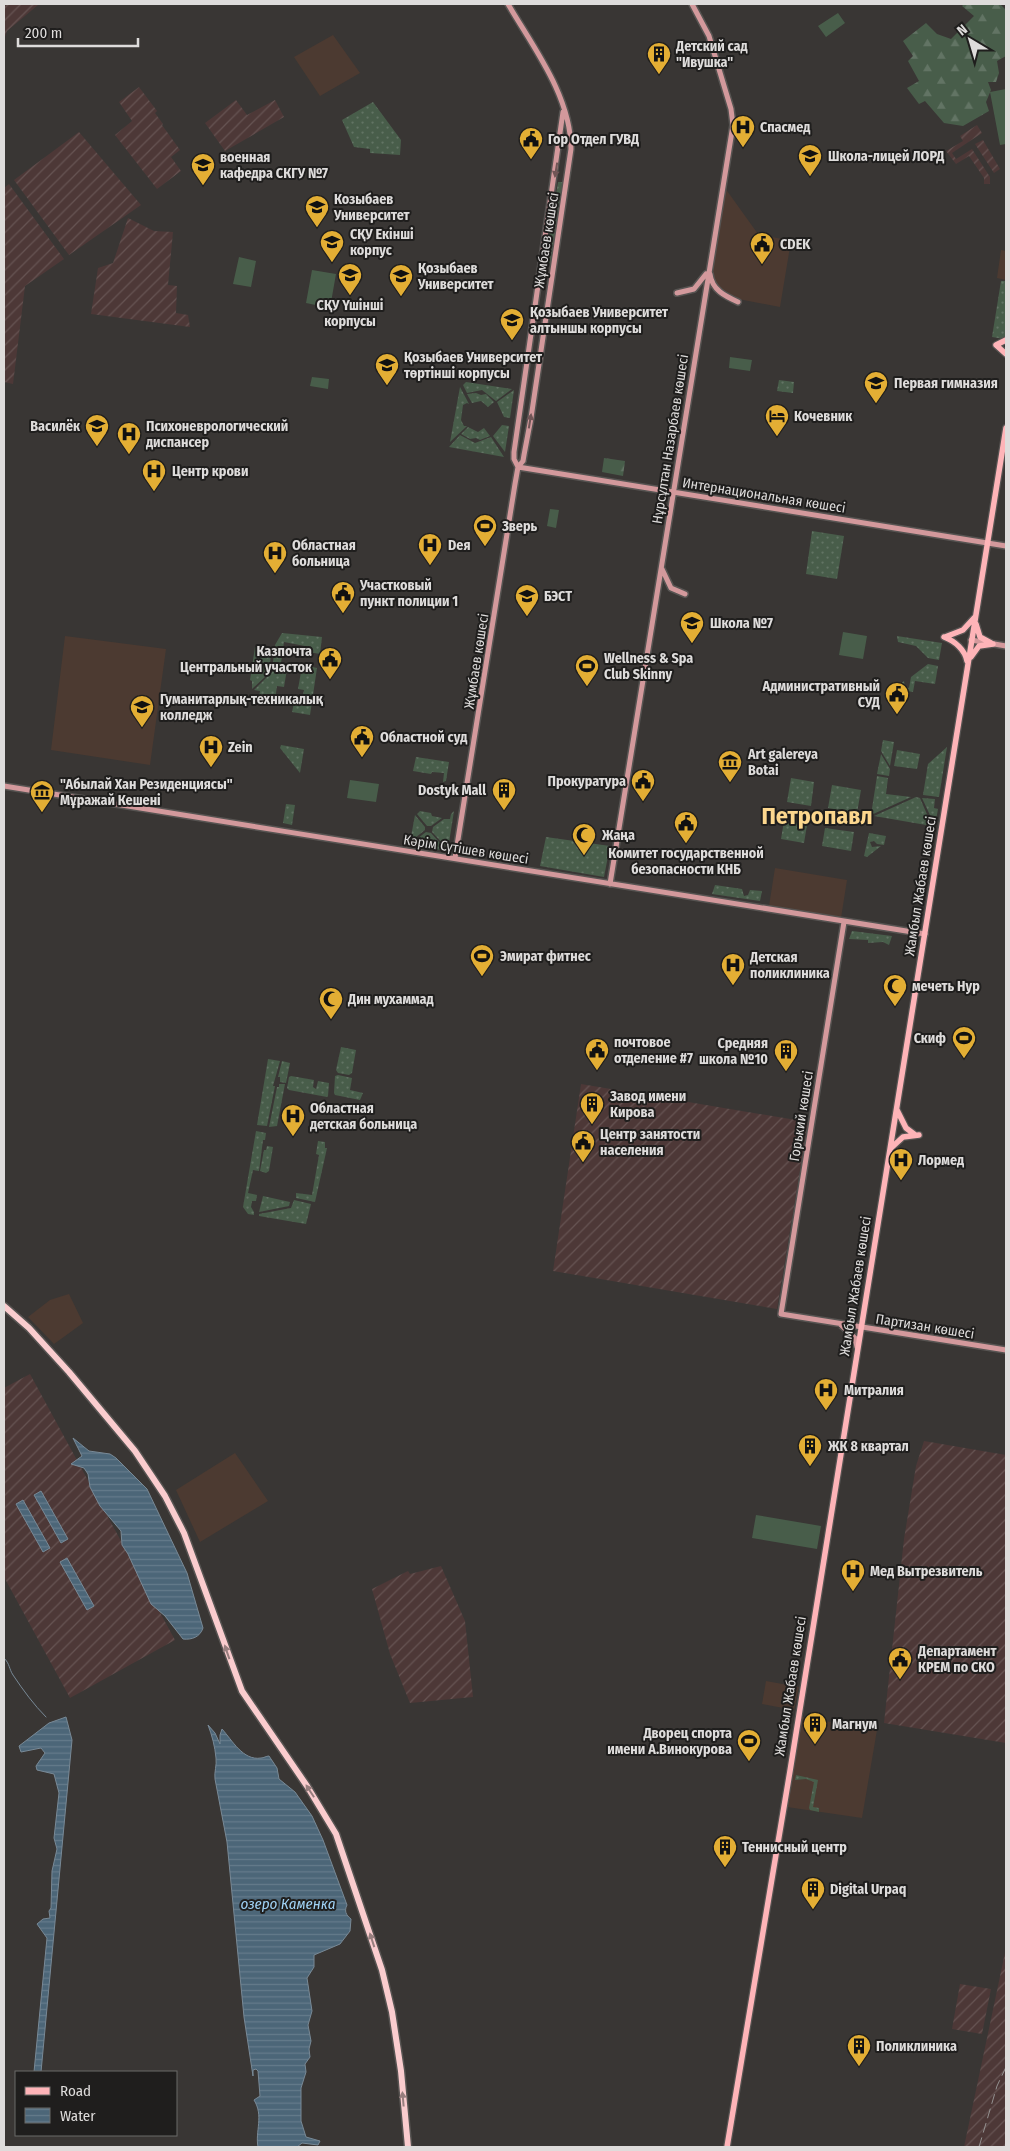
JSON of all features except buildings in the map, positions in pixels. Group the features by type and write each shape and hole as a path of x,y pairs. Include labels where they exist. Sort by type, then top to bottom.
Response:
{"highway":[{"path":"4,1306 29,1328 69,1372 154,1477 184,1533 242,1691 307,1786 336,1834 382,1970 392,2012 401,2071 408,2147"}],"main road":[{"name":"Жұмбаев көшесі","path":"455,858 518,467 523,461 531,418 570,156 571,138 563,104 508,4"},
{"name":"Нұрсұлтан Назарбаев көшесі","path":"610,884 732,118 709,36 692,4"},
{"name":"Жұмбаев көшесі","path":"518,467 514,459 514,452 562,132 563,104"},
{"path":"677,293 690,292 696,288 704,278 710,264"},
{"path":"710,264 710,276 714,287 726,297 738,302"},
{"path":"1006,340 996,345 1006,354"},
{"name":"Жамбыл Жабаев көшесі","path":"727,2147 1006,428"},
{"name":"Интернациональная көшесі","path":"518,467 1006,546"},
{"path":"661,566 671,588 685,594"},
{"path":"975,616 979,635 984,640 993,644"},
{"path":"967,666 966,658 955,642 944,637 963,630 975,616"},
{"path":"971,640 1006,646"},
{"path":"967,666 976,648 983,644 993,644"},
{"name":"Кәрім Сүтішев көшесі","path":"4,786 925,934"},
{"name":"Горький көшесі","path":"781,1314 844,922"},
{"path":"889,1154 900,1138 908,1135 919,1135 906,1128 896,1108"},
{"name":"Партизан көшесі","path":"781,1314 1006,1350"},
{"path":"838,1324 855,1338 857,1349"}],"shaded area":[{"path":"4,4 38,5 7,31 4,40"},
{"path":"333,35 360,73 320,96 294,57"},
{"path":"139,87 157,111 155,113 162,125 180,150 171,157 181,171 157,189 115,135 132,121 119,102"},
{"path":"236,100 247,115 275,100 284,117 225,151 205,123"},
{"path":"977,125 982,133 952,153 956,159 972,149 990,177 990,184 984,184 984,178 969,156 956,164 946,151 963,141 960,136"},
{"path":"79,132 141,205 69,255 14,180"},
{"path":"983,140 1000,169 994,173 975,144"},
{"path":"9,184 64,259 25,286 13,384 4,382 4,188"},
{"path":"725,188 758,234 791,241 780,307 728,297 717,288 712,277"},
{"path":"128,218 154,231 173,232 168,285 177,286 176,313 188,315 190,327 91,314 98,268 113,263"},
{"path":"1001,250 1006,251 1006,280 997,278"},
{"path":"65,636 166,649 150,765 51,750"},
{"path":"775,868 847,880 841,918 769,906"},
{"path":"581,1084 808,1122 777,1309 553,1271"},
{"path":"69,1294 83,1323 54,1344 28,1317 50,1300"},
{"path":"30,1374 175,1640 70,1698 4,1577 4,1388"},
{"path":"924,1441 1006,1455 1006,1743 884,1723 904,1539 916,1466"},
{"path":"235,1453 268,1501 200,1542 176,1490"},
{"path":"441,1566 465,1621 473,1697 410,1703 390,1654 372,1589 408,1571 410,1574"},
{"path":"766,1681 799,1687 794,1710 762,1704"},
{"path":"802,1717 877,1730 862,1818 787,1807"},
{"path":"1006,1948 1006,2147 964,2147"},
{"path":"960,1984 991,1989 982,2034 952,2029"}],"green space":[{"path":"964,4 1000,4 1006,10 1006,56 997,61 999,73 996,82 988,82 991,90 986,102 989,111 963,126 944,123 925,101 919,104 907,88 919,81 908,61 913,56 903,41 926,23 937,34 951,39 974,16 962,6"},
{"path":"838,13 845,23 826,37 818,26"},
{"path":"1006,89 1006,144 1000,145 990,92"},
{"path":"373,102 401,140 400,155 370,153 370,149 354,147 342,120"},
{"path":"558,182 564,182 551,263 545,262"},
{"path":"239,257 256,261 251,287 233,284"},
{"path":"312,270 336,274 330,308 306,303"},
{"path":"1001,281 1006,281 1006,338 1004,339 992,337"},
{"path":"730,357 752,360 750,371 729,368"},
{"path":"312,377 329,379 328,389 310,386"},
{"path":"779,380 794,382 793,393 777,391"},
{"path":"466,382 512,389 496,401 482,390 467,393 463,385"},
{"path":"460,387 469,404 463,405 461,420 464,426 467,426 450,442"},
{"path":"514,390 510,418 504,417 497,402"},
{"path":"467,394 486,394 494,402 488,407 481,401 472,403"},
{"path":"502,425 509,426 505,452 493,436"},
{"path":"468,427 478,432 484,428 490,436 480,440 476,438 470,439 461,434"},
{"path":"460,435 475,443 491,437 504,457 449,447"},
{"path":"604,458 625,461 623,476 602,472"},
{"path":"550,509 559,510 556,528 547,526"},
{"path":"812,531 844,536 837,579 806,574"},
{"path":"843,632 867,636 863,659 839,655"},
{"path":"282,633 322,637 320,654 309,652 310,647 284,642 281,663 273,662 275,645"},
{"path":"897,636 942,643 939,660 928,658 916,646 898,642"},
{"path":"255,647 272,648 270,663 277,665 266,673 266,676 252,689 252,681 250,680"},
{"path":"280,664 280,668 287,669 284,687 277,686 275,700 259,697 260,691 254,690"},
{"path":"928,664 938,666 935,684 915,681 913,692 895,689 904,681 905,687 909,688 911,677"},
{"path":"308,666 317,668 310,715 292,712 295,698 302,699 304,690 298,689 301,672 307,673"},
{"path":"883,740 894,742 890,766 881,751"},
{"path":"281,745 304,749 300,773 280,748"},
{"path":"947,747 939,797 923,795 928,764"},
{"path":"897,750 920,754 917,769 894,766"},
{"path":"881,754 890,769 889,776 877,774"},
{"path":"416,757 449,762 446,781 443,782 444,773 432,772 431,774 413,771"},
{"path":"877,776 888,778 886,794 911,797 871,815"},
{"path":"791,778 814,782 811,806 787,802"},
{"path":"350,780 379,784 376,802 347,798"},
{"path":"832,785 861,790 857,813 828,808"},
{"path":"916,797 920,798 932,826 874,816"},
{"path":"922,798 935,799 934,808 938,809 935,826"},
{"path":"286,804 295,805 292,825 283,823"},
{"path":"420,811 442,818 431,826 427,826 417,814"},
{"path":"454,811 448,849 432,832 433,827 444,819 450,819"},
{"path":"415,815 425,827 425,830 410,842"},
{"path":"784,821 807,825 804,843 781,839"},
{"path":"825,828 854,832 851,851 822,846"},
{"path":"426,832 431,833 447,851 409,845"},
{"path":"869,833 886,836 884,845 877,844 874,841 870,842 872,847 881,846 867,857 864,856"},
{"path":"546,837 610,846 604,877 540,866"},
{"path":"715,885 742,889 744,896 748,895 750,890 762,891 760,901 712,894"},
{"path":"852,931 892,936 889,945 883,942 868,943 868,940 849,939"},
{"path":"341,1047 356,1050 352,1073 349,1075 338,1073 336,1070"},
{"path":"268,1059 280,1061 273,1086 275,1086 267,1126 257,1125"},
{"path":"282,1061 290,1063 286,1083 280,1082 280,1077 278,1077"},
{"path":"335,1076 352,1078 350,1090 363,1093 360,1100 335,1095"},
{"path":"289,1077 314,1080 313,1087 316,1089 318,1081 329,1083 328,1096 289,1090 287,1088"},
{"path":"279,1084 285,1084 277,1126 269,1127 277,1087 279,1087"},
{"path":"256,1131 266,1133 265,1140 263,1140 259,1171 253,1170 248,1193 257,1195 256,1201 252,1201 251,1207 254,1215 248,1214 243,1207"},
{"path":"318,1141 325,1142 325,1148 327,1148 315,1202 296,1198 296,1193 312,1195 319,1155 316,1154"},
{"path":"267,1146 273,1147 269,1171 266,1173 260,1171 264,1150 266,1150"},
{"path":"263,1196 290,1202 289,1206 259,1212"},
{"path":"294,1200 311,1204 306,1224 259,1216 259,1214 291,1208"},
{"path":"756,1515 821,1526 817,1549 752,1538"},
{"path":"796,1775 818,1780 813,1807 819,1808 819,1812 809,1808 814,1782 806,1779 795,1780"}],"water":[{"path":"73,1438 89,1451 110,1454 116,1458 147,1489 187,1573 203,1628 200,1634 190,1639 183,1639 165,1616 151,1604 122,1545 121,1531 100,1506 90,1487 88,1474 84,1468 71,1464 82,1456"},
{"path":"41,1491 68,1539 61,1543 34,1495"},
{"path":"23,1500 50,1548 43,1552 16,1504"},
{"path":"67,1558 94,1606 87,1610 60,1562"},
{"path":"66,1717 72,1740 41,2071 34,2071 47,1938 37,1924 43,1919 50,1918 52,1871 57,1849 54,1838 59,1793 54,1774 37,1770 36,1766 45,1753 41,1748 21,1752 19,1746 49,1723"},
{"name":"озеро Каменка","path":"208,1725 215,1733 220,1744 222,1729 243,1753 255,1758 269,1756 277,1768 279,1779 295,1792 312,1816 347,1905 346,1913 351,1919 350,1931 340,1944 314,1955 314,1967 307,1978 312,2011 308,2025 311,2041 310,2057 305,2064 306,2072 301,2088 301,2121 306,2137 320,2141 318,2145 302,2143 297,2147 258,2147 259,2118 254,2100 260,2096 258,2071 256,2069 253,2070 253,2076 244,2017 227,1842 215,1779 215,1750"}],"waterway":[{"path":"4,1658 13,1675 46,1717"}],"railway":[{"path":"979,2147 997,2086 1006,2067"}],"place":[{"name":"Детский сад \"Ивушка\"","path":"659,75"},
{"name":"Спасмед","path":"743,148"},
{"name":"Гор Отдел ГУВД","path":"531,160"},
{"name":"Школа-лицей ЛОРД","path":"810,177"},
{"name":"военная кафедра СКГУ №7","path":"203,186"},
{"name":"Козыбаев Университет","path":"317,228"},
{"name":"СҚУ Екінші корпус","path":"332,263"},
{"name":"CDEK","path":"762,265"},
{"name":"СҚУ Үшінші корпусы","path":"350,296"},
{"name":"Қозыбаев Университет","path":"401,297"},
{"name":"Қозыбаев Университет алтыншы корпусы","path":"512,341"},
{"name":"Қозыбаев Университет төртінші корпусы","path":"387,386"},
{"name":"Первая гимназия","path":"876,404"},
{"name":"Кочевник","path":"777,437"},
{"name":"Василёк","path":"97,447"},
{"name":"Психоневрологический диспансер","path":"129,455"},
{"name":"Центр крови","path":"154,492"},
{"name":"Зверь","path":"485,547"},
{"name":"Deя","path":"430,566"},
{"name":"Областная больница","path":"275,574"},
{"name":"Участковый пункт полиции 1","path":"343,614"},
{"name":"БЭСТ","path":"527,617"},
{"name":"Школа №7","path":"692,644"},
{"name":"Казпочта Центральный участок","path":"330,680"},
{"name":"Wellness & Spa Club Skinny","path":"587,687"},
{"name":"Административный СУД","path":"897,715"},
{"name":"Гуманитарлық-техникалық колледж","path":"142,728"},
{"name":"Областной суд","path":"362,758"},
{"name":"Zein","path":"211,768"},
{"name":"Art galereya Botai","path":"730,783"},
{"name":"Прокуратура","path":"643,802"},
{"name":"Dostyk Mall","path":"504,811"},
{"name":"\"Абылай Хан Резиденциясы\" Мұражай Кешені","path":"42,813"},
{"name":"Комитет государственной безопасности КНБ","path":"686,844"},
{"name":"Жаңа","path":"584,856"},
{"name":"Эмират фитнес","path":"482,977"},
{"name":"Детская поликлиника","path":"733,986"},
{"name":"мечеть Нур","path":"895,1007"},
{"name":"Дин мухаммад","path":"331,1020"},
{"name":"Скиф","path":"964,1059"},
{"name":"почтовое отделение #7","path":"597,1071"},
{"name":"Средняя школа №10","path":"786,1072"},
{"name":"Завод имени Кирова","path":"592,1125"},
{"name":"Областная детская больница","path":"293,1137"},
{"name":"Центр занятости населения","path":"583,1163"},
{"name":"Лормед","path":"901,1181"},
{"name":"Митралия","path":"826,1411"},
{"name":"ЖК 8 квартал","path":"810,1467"},
{"name":"Мед Вытрезвитель","path":"853,1592"},
{"name":"Департамент КРЕМ по СКО","path":"900,1680"},
{"name":"Магнум","path":"815,1745"},
{"name":"Дворец спорта имени А.Винокурова","path":"749,1762"},
{"name":"Теннисный центр","path":"725,1868"},
{"name":"Digital Urpaq","path":"813,1910"},
{"name":"Поликлиника","path":"859,2067"}],"district":[{"name":"Петропавл","path":"817,816"}]}
